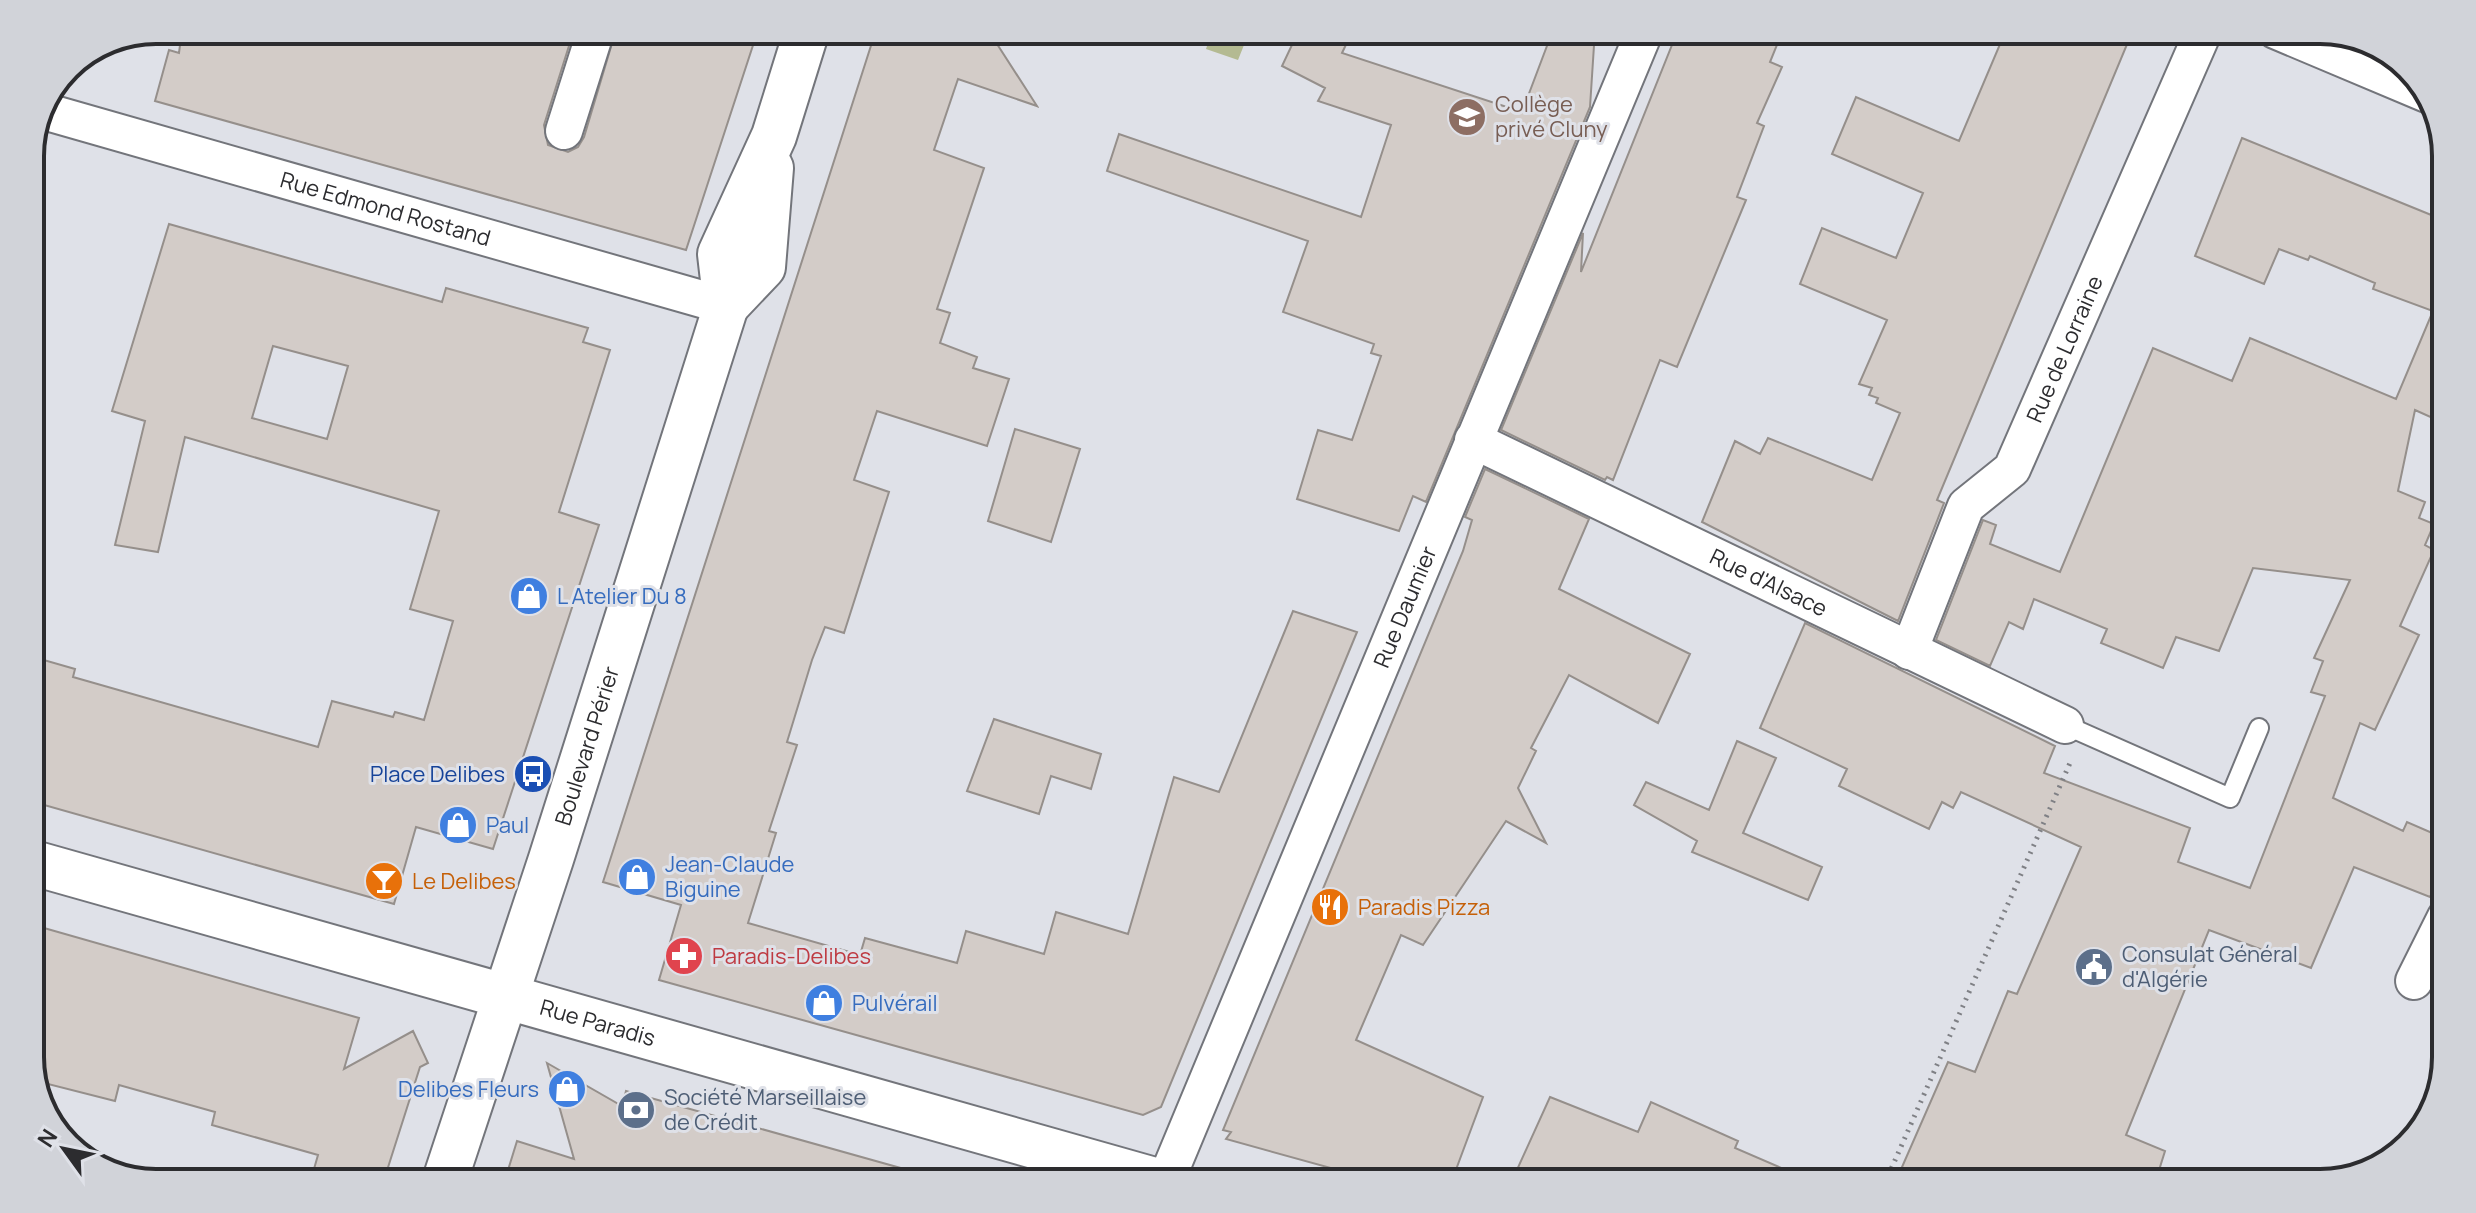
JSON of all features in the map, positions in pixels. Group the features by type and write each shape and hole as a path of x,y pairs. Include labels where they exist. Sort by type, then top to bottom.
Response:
{"street":[{"path":"564,131 592,44"},
{"name":"Boulevard Périer","path":"448,1169 551,859 726,306 763,267 774,136 803,44"},
{"name":"Rue Daumier","path":"1171,1169 1639,44"},
{"name":"Rue de Lorraine","path":"1909,651 1966,506 2012,469 2198,44"},
{"path":"2308,44 2407,85"},
{"name":"Rue Edmond Rostand","path":"53,114 726,306"},
{"name":"Rue d'Alsace","path":"1473,440 2074,729"},
{"name":"Rue Paradis","path":"44,866 1116,1169"},
{"path":"2414,981 2432,945"}],"lane":[{"path":"2074,729 2230,798 2259,728"}],"path":[{"path":"1891,1169 2074,729"}],"green space":[{"path":"1208,44 1244,44 1238,60 1206,49"}],"building":[{"path":"180,44 570,44 544,125 548,145 568,152 578,147 584,137 612,44 753,44 686,250 155,101 169,50 179,53"},
{"path":"872,44 997,44 1037,106 958,79 934,150 984,168 937,309 950,313 940,343 977,357 973,368 1009,379 987,446 877,411 854,480 889,492 844,633 825,627 812,660 787,742 797,745 769,831 776,833 748,923 860,955 865,938 957,963 966,931 1044,954 1056,912 1128,934 1174,777 1219,792 1293,611 1357,632 1161,1107 1143,1115 659,980 681,905 603,882"},
{"path":"1292,44 1346,44 1342,53 1522,112 1548,44 1594,44 1590,107 1426,502 1413,496 1399,531 1297,499 1318,430 1352,440 1381,356 1371,353 1374,344 1283,312 1308,241 1107,171 1119,134 1361,217 1391,125 1318,101 1325,88 1282,66"},
{"path":"1672,44 1777,44 1770,62 1782,67 1757,123 1764,126 1737,197 1746,200 1677,367 1660,360 1613,480 1607,477 1605,480 1501,430 1583,233 1581,272"},
{"path":"2000,44 2127,44 1937,500 1944,503 1898,621 1702,522 1735,441 1760,454 1768,438 1872,480 1900,413 1876,403 1878,398 1869,395 1872,388 1859,384 1887,320 1800,284 1822,228 1896,258 1923,193 1832,154 1856,97 1959,141"},
{"path":"2242,138 2432,215 2432,311 2373,289 2375,283 2310,256 2308,260 2279,249 2264,284 2195,256"},
{"path":"169,224 442,302 446,288 588,328 583,342 610,350 559,512 599,525 493,849 416,827 394,904 44,805 44,660 75,669 73,677 318,747 332,701 393,717 395,712 424,720 453,621 410,609 439,511 185,437 158,552 115,545 145,421 112,411","holes":["273,346 348,366 327,439 252,418"]},
{"path":"2432,313 2432,418 2415,410 2398,491 2425,502 2419,518 2432,523 2425,545 2432,549 2432,554 2400,626 2419,635 2375,730 2360,723 2333,798 2403,831 2407,822 2432,833 2430,897 2354,867 2311,968 2209,930 2126,1135 2165,1151 2159,1169 1901,1169 1948,1062 1975,1072 2008,991 2017,994 2081,847 1961,792 1953,808 1942,802 1929,829 1839,786 1847,769 1760,728 1805,623 2055,746 2044,773 2190,828 2178,862 2250,888 2325,696 2311,692 2323,661 2314,658 2350,580 2253,568 2219,651 2176,637 2163,668 2101,643 2107,629 2034,599 2023,629 2009,622 1990,666 1936,640 1983,520 1996,525 1990,544 2060,572 2153,348 2232,381 2250,338 2396,399"},
{"path":"1015,429 1080,449 1051,542 988,521"},
{"path":"1485,469 1589,519 1559,589 1690,654 1658,723 1569,675 1531,748 1536,751 1518,788 1546,843 1506,821 1423,945 1401,935 1356,1040 1483,1097 1456,1169 1334,1169 1226,1139 1231,1132 1223,1130 1463,551 1472,520 1465,517"},
{"path":"994,719 1101,754 1091,789 1051,776 1039,814 967,791"},
{"path":"1737,741 1776,758 1743,833 1822,867 1808,900 1692,852 1697,841 1634,805 1646,782 1709,810"},
{"path":"44,928 359,1018 344,1069 413,1031 428,1063 420,1067 387,1169 314,1169 318,1155 212,1125 215,1112 119,1085 115,1101 48,1084 44,1064"},
{"path":"547,1063 622,1106 626,1091 904,1169 508,1169 517,1141 574,1159"},
{"path":"1550,1097 1638,1132 1651,1102 1738,1141 1735,1148 1784,1169 1517,1169"}],"place":[{"name":"Collège privé Cluny","path":"1467,117"},
{"name":"L Atelier Du 8","path":"529,596"},
{"name":"Place Delibes","path":"533,774"},
{"name":"Paul","path":"458,825"},
{"name":"Jean-Claude Biguine","path":"637,877"},
{"name":"Le Delibes","path":"384,881"},
{"name":"Paradis Pizza","path":"1330,907"},
{"name":"Paradis-Delibes","path":"684,956"},
{"name":"Consulat Général d'Algérie","path":"2094,967"},
{"name":"Pulvérail","path":"824,1003"},
{"name":"Delibes Fleurs","path":"567,1089"},
{"name":"Société Marseillaise de Crédit","path":"636,1110"}]}
